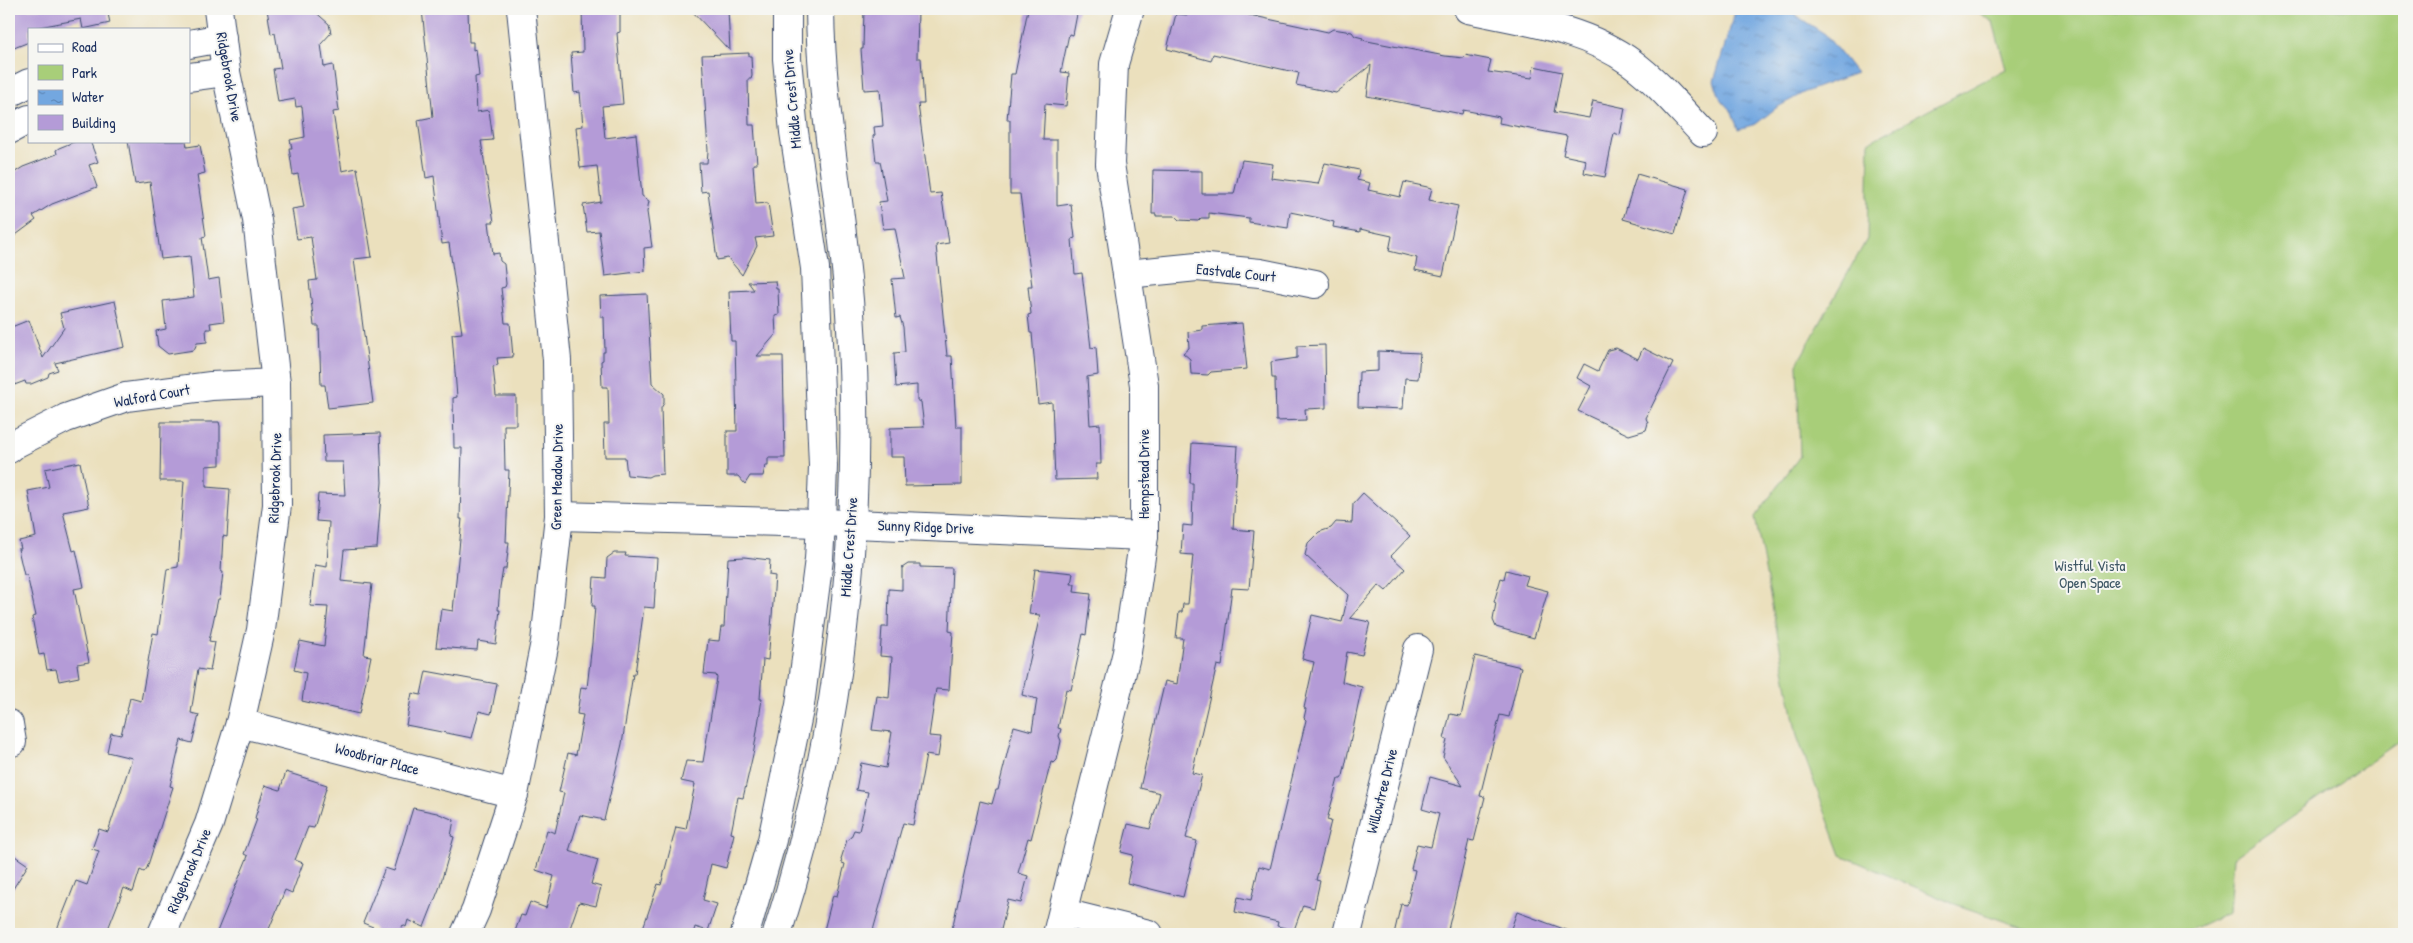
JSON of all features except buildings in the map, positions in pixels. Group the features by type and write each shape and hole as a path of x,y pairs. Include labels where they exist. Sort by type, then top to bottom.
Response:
{"street":[{"name":"Ridgebrook Drive","path":"162,934 210,824 240,724 261,630 276,505 276,383 257,220 226,72 218,9"},
{"name":"Green Meadow Drive","path":"465,934 476,910 514,794 545,642 558,516 557,360 521,9"},
{"name":"Middle Crest Drive","path":"745,934 758,896 800,705 817,578 821,523 823,466 816,296 790,88 787,9"},
{"name":"Middle Crest Drive","path":"777,934 804,842 824,748 839,662 853,524 854,433 850,312 822,85 820,9"},
{"name":"Hempstead Drive","path":"1060,924 1127,652 1144,536 1144,385 1110,164 1114,64 1130,9"},
{"path":"1468,9 1558,28 1592,40 1631,62 1664,91 1703,133"},
{"path":"190,44 222,38"},
{"path":"190,78 226,72"},
{"path":"9,93 28,84"},
{"path":"9,130 28,120"},
{"path":"802,188 834,183"},
{"name":"Eastvale Court","path":"1127,274 1197,267 1260,273 1315,284"},
{"name":"Walford Court","path":"9,449 15,444 66,418 126,398 211,386 276,383"},
{"name":"Sunny Ridge Drive","path":"558,516 853,524 1144,536"},
{"name":"Willowtree Drive","path":"1347,934 1418,649"},
{"name":"Woodbriar Place","path":"240,724 514,794"},
{"path":"758,896 786,906"},
{"path":"1060,924 1149,934"}],"green space":[{"name":"Wistful Vista Open Space","path":"1973,9 2404,9 2404,738 2233,858 2229,912 2181,934 2041,934 1952,903 1841,855 1797,736 1755,517 1800,456 1797,364 1867,239 1869,142 2006,69 1993,22"}],"water":[{"path":"1740,9 1787,10 1825,34 1856,73 1805,92 1776,108 1756,124 1738,129 1732,112 1721,100 1714,81 1735,12"}]}
